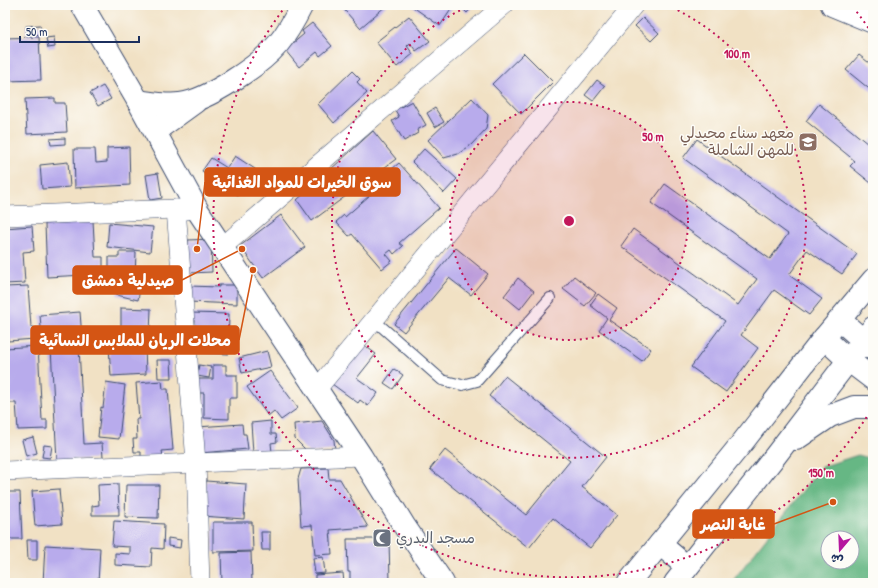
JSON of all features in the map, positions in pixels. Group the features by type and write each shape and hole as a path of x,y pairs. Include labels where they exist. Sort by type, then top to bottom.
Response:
{"main road":[{"path":"82,5 138,100 198,211 221,248 361,456 405,527 443,583"},
{"path":"155,131 199,99 221,88 252,67 277,45 295,20 302,5"},
{"path":"832,5 873,22"},
{"path":"138,100 162,105 181,104 199,99"},
{"path":"628,583 742,443 824,338 873,280"},
{"path":"660,544 681,575 776,455 848,360 870,339 840,320"},
{"path":"824,338 848,360 873,379"},
{"path":"776,455 804,433 830,416 854,407 873,407"}],"street":[{"path":"221,248 504,5"},
{"path":"316,389 634,5"},
{"path":"176,209 196,462 200,583"},
{"path":"5,216 176,209 198,211"},
{"path":"5,471 361,456"}],"lane":[{"path":"374,320 442,380 462,385 477,381 550,298"}],"green space":[{"path":"858,455 873,459 873,583 731,583 821,467"}],"building":[{"path":"340,5 387,5 360,28"},
{"path":"414,5 454,5 440,26 413,7"},
{"path":"460,6 473,6 467,13"},
{"path":"409,16 430,41 416,51 410,43 407,46 413,54 397,67 376,42"},
{"path":"643,18 659,33 651,41 635,26"},
{"path":"312,23 332,46 320,56 317,52 299,67 285,50 304,34 302,31"},
{"path":"40,25 41,34 27,36 26,26"},
{"path":"39,37 41,80 5,81 5,38"},
{"path":"54,37 55,47 48,48 46,38"},
{"path":"524,53 553,82 521,114 492,84"},
{"path":"859,55 873,66 873,92 846,70"},
{"path":"352,71 360,79 357,82 367,93 334,123 318,104"},
{"path":"597,80 605,86 593,101 585,95"},
{"path":"103,86 111,99 98,106 90,93"},
{"path":"55,98 55,103 65,103 67,132 27,134 25,99"},
{"path":"472,98 488,115 486,129 471,145 458,154 444,158 428,140"},
{"path":"412,101 426,125 417,130 418,133 404,141 392,121 399,117 395,110"},
{"path":"819,104 868,144 873,138 873,181 871,183 850,166 855,161 806,121"},
{"path":"435,108 444,122 435,127 427,113"},
{"path":"373,131 396,159 312,221 297,200"},
{"path":"65,138 65,144 51,145 50,139"},
{"path":"697,139 857,254 842,274 807,250 789,275 822,299 809,315 774,290 741,335 758,348 726,392 691,367 725,321 621,246 633,229 738,305 757,279 651,203 665,184 770,259 788,234 683,158"},
{"path":"129,147 130,185 75,188 74,149 95,149 96,163 107,162 107,148"},
{"path":"424,149 457,179 444,193 412,162"},
{"path":"235,156 255,169 238,195 202,171 211,158 227,168"},
{"path":"68,162 70,187 42,189 40,165"},
{"path":"399,163 439,208 399,243 403,246 394,254 391,250 386,254 392,261 382,269 352,234 349,236 336,222 344,215 345,217 394,174 391,170"},
{"path":"158,173 162,198 150,200 146,175"},
{"path":"281,215 305,247 263,278 240,246"},
{"path":"93,221 95,257 103,257 103,274 47,277 45,224"},
{"path":"109,223 153,227 150,252 107,247"},
{"path":"32,226 34,251 23,252 25,283 5,284 5,228"},
{"path":"211,239 212,272 189,273 188,240"},
{"path":"456,248 488,274 471,295 449,278 404,332 394,324"},
{"path":"119,252 136,252 135,277 109,276 109,257 119,257"},
{"path":"574,276 596,293 585,306 563,289"},
{"path":"120,278 141,283 138,300 117,295"},
{"path":"518,278 534,291 520,309 504,296"},
{"path":"219,285 237,285 237,304 189,302 189,286 219,287"},
{"path":"28,286 31,327 34,327 35,339 8,341 5,287"},
{"path":"598,294 617,308 609,320 651,349 642,361 599,330 607,318 590,305"},
{"path":"121,308 151,309 150,333 121,332"},
{"path":"80,312 82,338 42,340 40,315"},
{"path":"191,313 229,314 228,354 190,352"},
{"path":"145,345 146,374 111,376 109,347"},
{"path":"364,345 376,354 357,378 378,393 368,406 360,400 358,403 332,384"},
{"path":"38,346 42,420 47,420 47,429 18,430 16,403 7,403 5,348"},
{"path":"79,347 84,444 102,443 103,458 57,461 51,348"},
{"path":"267,351 271,367 242,373 239,358"},
{"path":"157,360 171,360 172,378 158,378"},
{"path":"199,365 211,367 209,378 197,376"},
{"path":"213,365 226,365 226,375 237,375 237,398 229,398 229,419 204,418 204,393 191,393 191,379 213,379"},
{"path":"394,369 403,375 393,389 384,383"},
{"path":"270,371 298,408 281,420 274,411 268,416 247,387"},
{"path":"505,376 606,457 582,487 617,515 590,548 553,518 529,548 430,469 445,450 526,515 570,461 489,396"},
{"path":"162,381 163,389 168,389 173,450 162,451 163,456 141,458 141,452 134,452 133,439 137,439 136,419 139,419 136,383"},
{"path":"106,382 125,385 119,439 98,437 101,407 103,408"},
{"path":"271,421 271,434 276,434 277,442 271,443 272,452 253,453 251,423"},
{"path":"322,421 334,440 335,450 309,453 295,439 294,424"},
{"path":"242,424 243,434 246,434 248,449 200,453 197,427"},
{"path":"33,437 37,453 26,456 22,440"},
{"path":"44,445 52,446 50,458 42,457"},
{"path":"328,468 329,479 340,479 368,527 330,530 332,554 315,555 312,525 301,526 298,479 301,469"},
{"path":"206,481 246,484 244,519 201,516"},
{"path":"118,484 119,515 92,515 92,506 99,505 98,485"},
{"path":"126,485 159,485 158,518 125,517"},
{"path":"59,489 62,524 35,526 32,491"},
{"path":"5,492 20,492 22,539 5,539"},
{"path":"114,521 164,524 163,549 152,548 151,567 115,565 115,553 130,554 130,547 112,546"},
{"path":"213,522 252,522 253,551 213,552"},
{"path":"261,532 270,532 270,550 262,550"},
{"path":"168,538 181,540 180,548 168,546"},
{"path":"347,539 389,539 390,583 350,583 350,572 348,572"},
{"path":"27,540 37,540 37,560 28,560"},
{"path":"45,545 100,548 98,583 43,583"},
{"path":"251,552 252,583 222,583 221,553"},
{"path":"323,557 325,573 315,574 313,558"},
{"path":"343,573 344,583 315,583 315,575"}],"place":[{"name":"معهد سناء محيدلي للمهن الشاملة","path":"808,142"},
{"name":"سوق الخيرات للمواد الغذائية","path":"197,249"},
{"name":"صيدلية دمشق","path":"242,249"},
{"name":"محلات الريان للملابس النسائية","path":"253,270"},
{"name":"غابة النصر","path":"833,502"},
{"name":"مسجد البدري","path":"382,538"}]}
